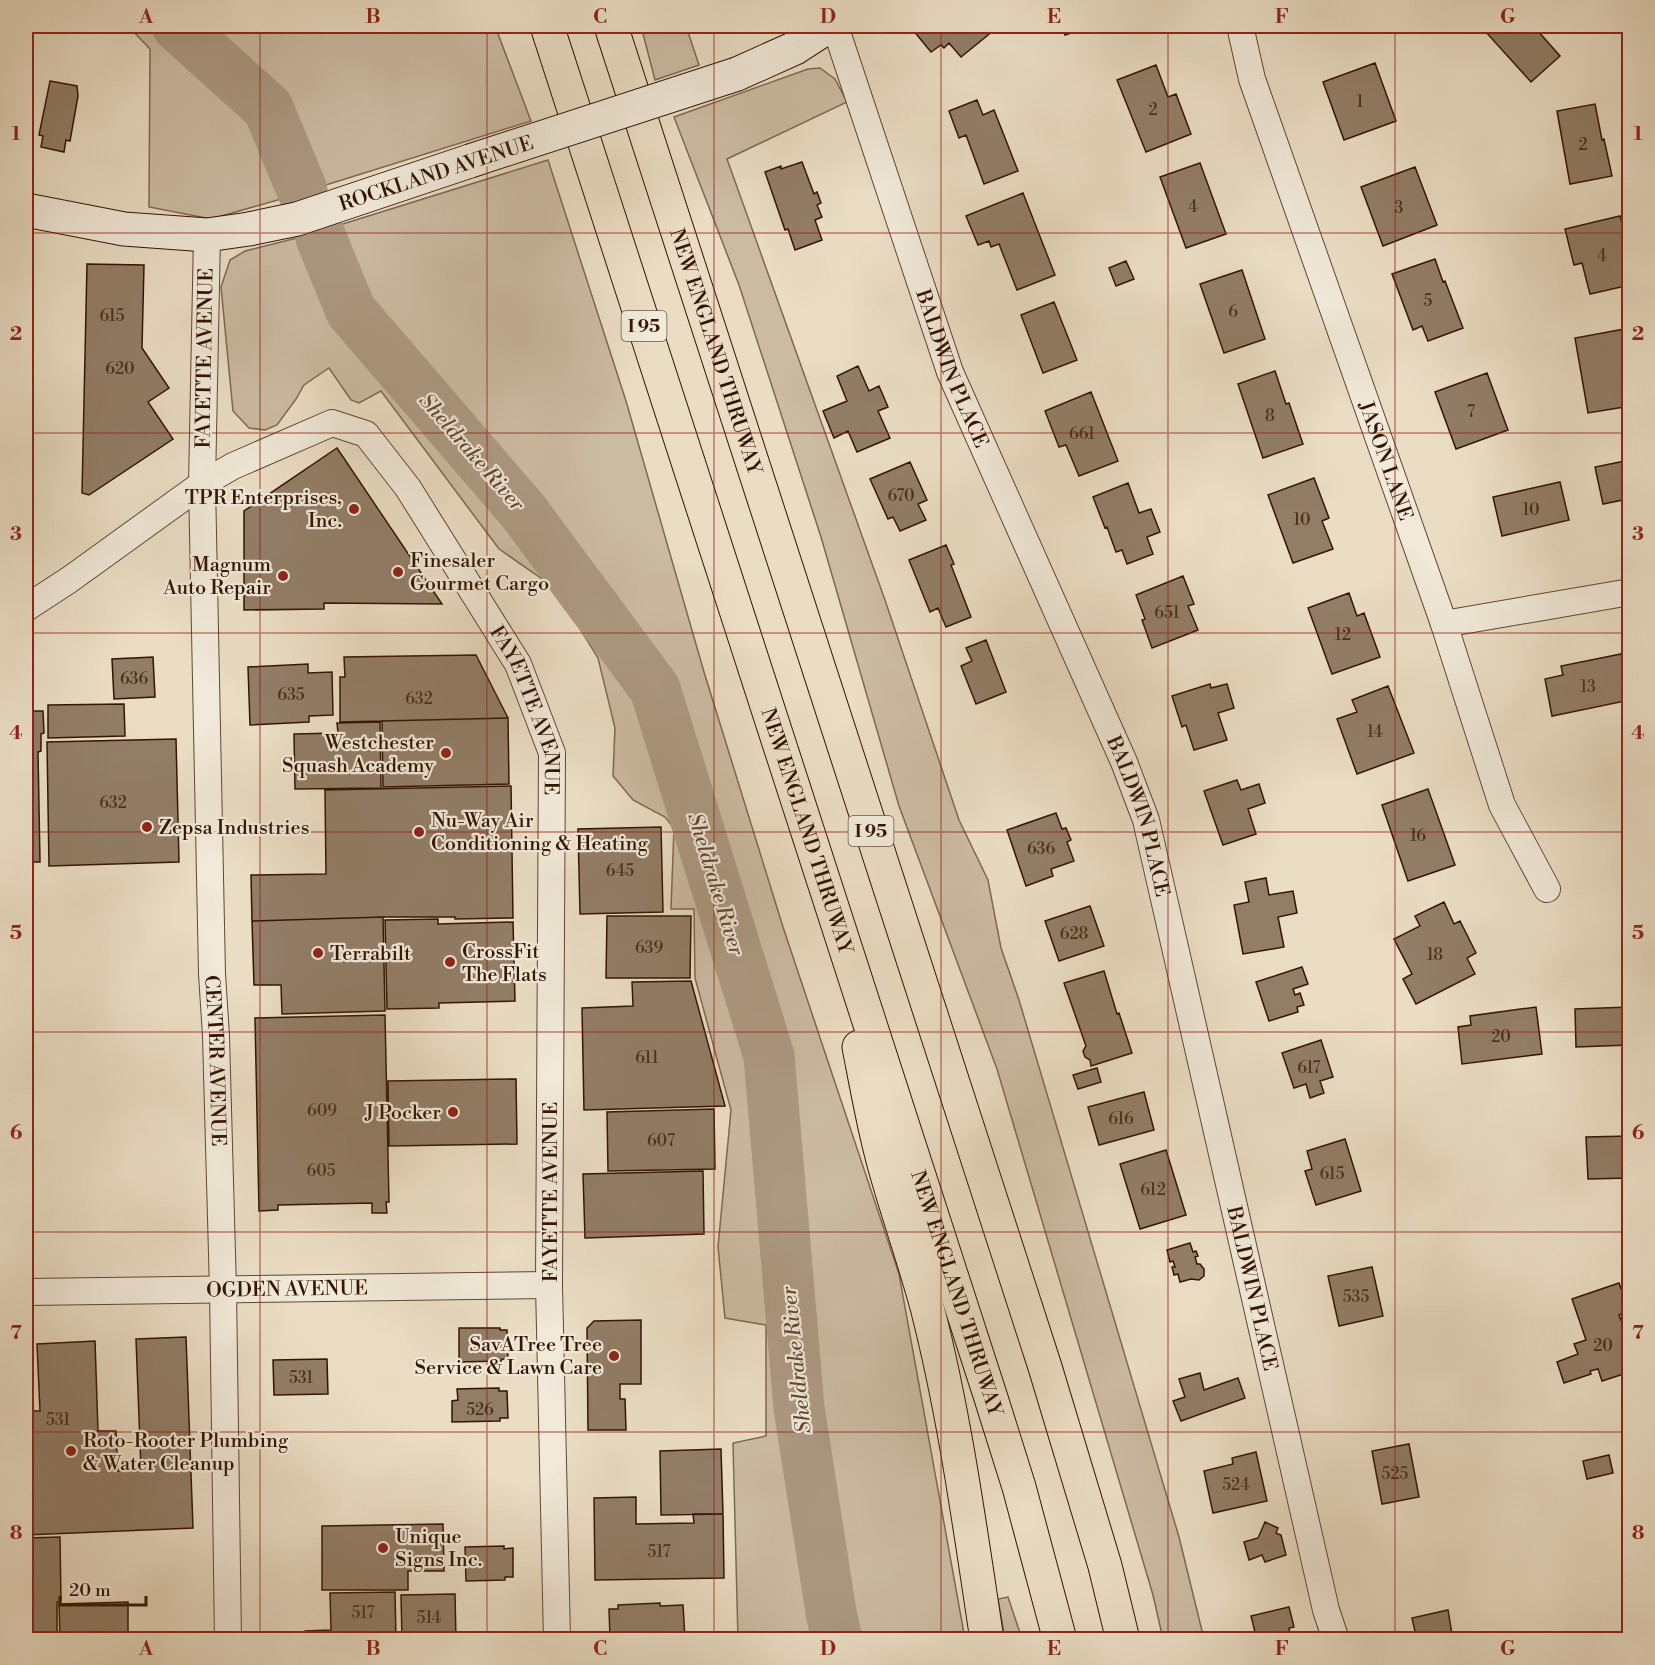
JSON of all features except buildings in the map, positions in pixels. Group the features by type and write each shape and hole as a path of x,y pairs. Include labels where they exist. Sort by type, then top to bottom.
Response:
{"highway":[{"name":"NEW ENGLAND THRUWAY","path":"547,26 991,1398 1060,1640"},
{"name":"NEW ENGLAND THRUWAY","path":"611,26 1045,1366 1101,1555 1123,1640"},
{"path":"834,915 874,1127 927,1306 945,1383 987,1640"}],"street":[{"name":"ROCKLAND AVENUE","path":"26,210 124,229 207,235 297,219 737,74 795,48 829,26"},
{"name":"BALDWIN PLACE","path":"835,26 950,372 1124,762 1146,820 1326,1610 1336,1640"},
{"name":"JASON LANE","path":"1240,26 1252,79 1444,624 1502,806 1547,889"},
{"name":"FAYETTE AVENUE","path":"202,484 207,235"},
{"name":"FAYETTE AVENUE","path":"202,484 233,466 332,423 366,434 408,488 518,664 552,753 549,1285 557,1640"},
{"path":"26,608 69,580 202,484"},
{"name":"CENTER AVENUE","path":"202,484 212,974 216,1036 223,1290 228,1640"},
{"path":"1444,624 1629,592"},
{"name":"OGDEN AVENUE","path":"26,1292 549,1285"}],"shaded area":[{"path":"128,26 495,26 531,121 211,219 149,207 150,49"},
{"path":"641,26 686,26 699,65 655,80"},
{"path":"820,68 835,79 847,102 727,159 885,600 959,820 988,880 1001,948 1019,1000 1179,1537 1204,1639 1163,1639 1153,1595 997,1069 899,806 821,537 739,285 674,117 808,69"},
{"path":"548,160 626,401 704,672 783,927 899,1274 965,1639 738,1639 733,1443 766,1436 766,1325 725,1318 718,1247 731,1110 695,978 694,909 671,909 674,828 665,817 633,800 613,776 615,728 598,658 555,588 499,549 381,391 359,403 351,400 329,368 304,385 277,425 265,430 249,428 233,411 221,287 230,260 245,251 301,237"},
{"path":"1008,1597 1022,1639 1005,1639 998,1599"}],"waterway":[{"name":"Sheldrake River","path":"177,26 268,108 302,190"},
{"name":"Sheldrake River","path":"321,238 351,311 523,511 655,689 769,1056 799,1408 837,1640"}],"place":[{"name":"TPR Enterprises, Inc.","path":"354,509"},
{"name":"Finesaler Gourmet Cargo","path":"398,572"},
{"name":"Magnum Auto Repair","path":"283,576"},
{"name":"Westchester Squash Academy","path":"446,753"},
{"name":"Zepsa Industries","path":"147,827"},
{"name":"Nu-Way Air Conditioning & Heating","path":"419,832"},
{"name":"Terrabilt","path":"318,953"},
{"name":"CrossFit The Flats","path":"450,962"},
{"name":"J Pocker","path":"453,1112"},
{"name":"SavATree Tree Service & Lawn Care","path":"614,1356"},
{"name":"Roto-Rooter Plumbing & Water Cleanup","path":"71,1451"},
{"name":"Unique Signs Inc.","path":"383,1548"}]}
